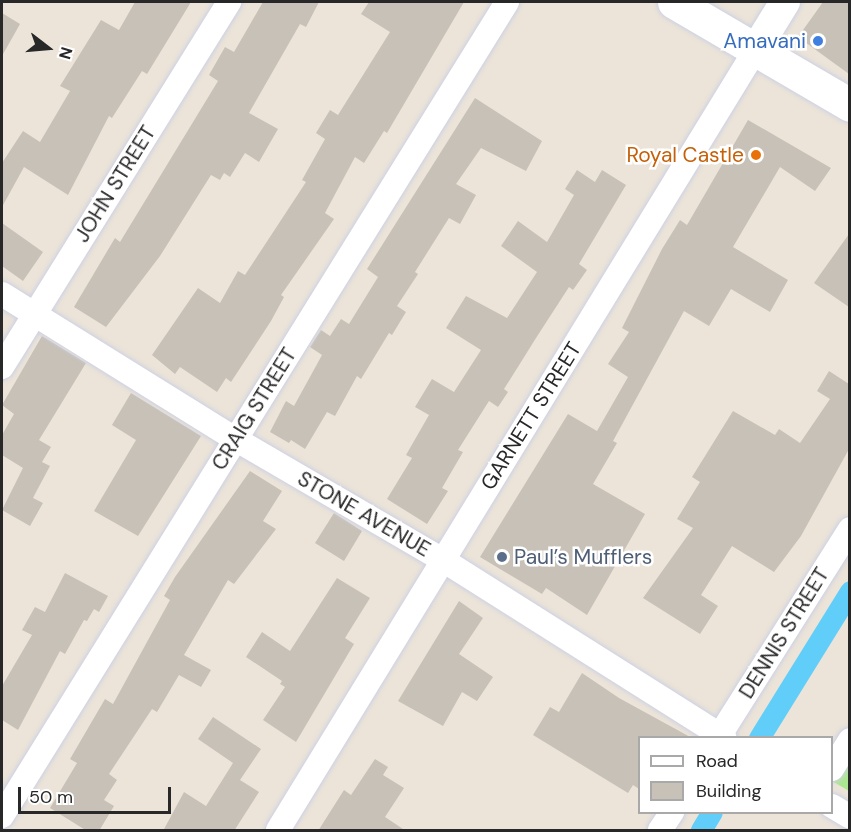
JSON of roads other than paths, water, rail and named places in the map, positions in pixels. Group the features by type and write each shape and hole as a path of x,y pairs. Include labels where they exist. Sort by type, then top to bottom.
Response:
{"main road":[{"path":"674,2 849,105"}],"street":[{"name":"JOHN STREET","path":"2,367 229,2"},
{"name":"CRAIG STREET","path":"2,816 507,2"},
{"name":"GARNETT STREET","path":"278,831 785,2"},
{"name":"STONE AVENUE","path":"2,294 235,439 443,560 721,736"},
{"name":"DENNIS STREET","path":"721,736 849,529"},
{"path":"833,766 849,740"},
{"path":"833,807 849,818"},
{"path":"660,831 671,814"}],"waterway":[{"path":"760,736 850,591"},
{"path":"701,830 711,814"}],"place":[{"name":"Amavani","path":"818,41"},
{"name":"Royal Castle","path":"756,155"},
{"name":"Paul’s Mufflers","path":"502,557"}]}
